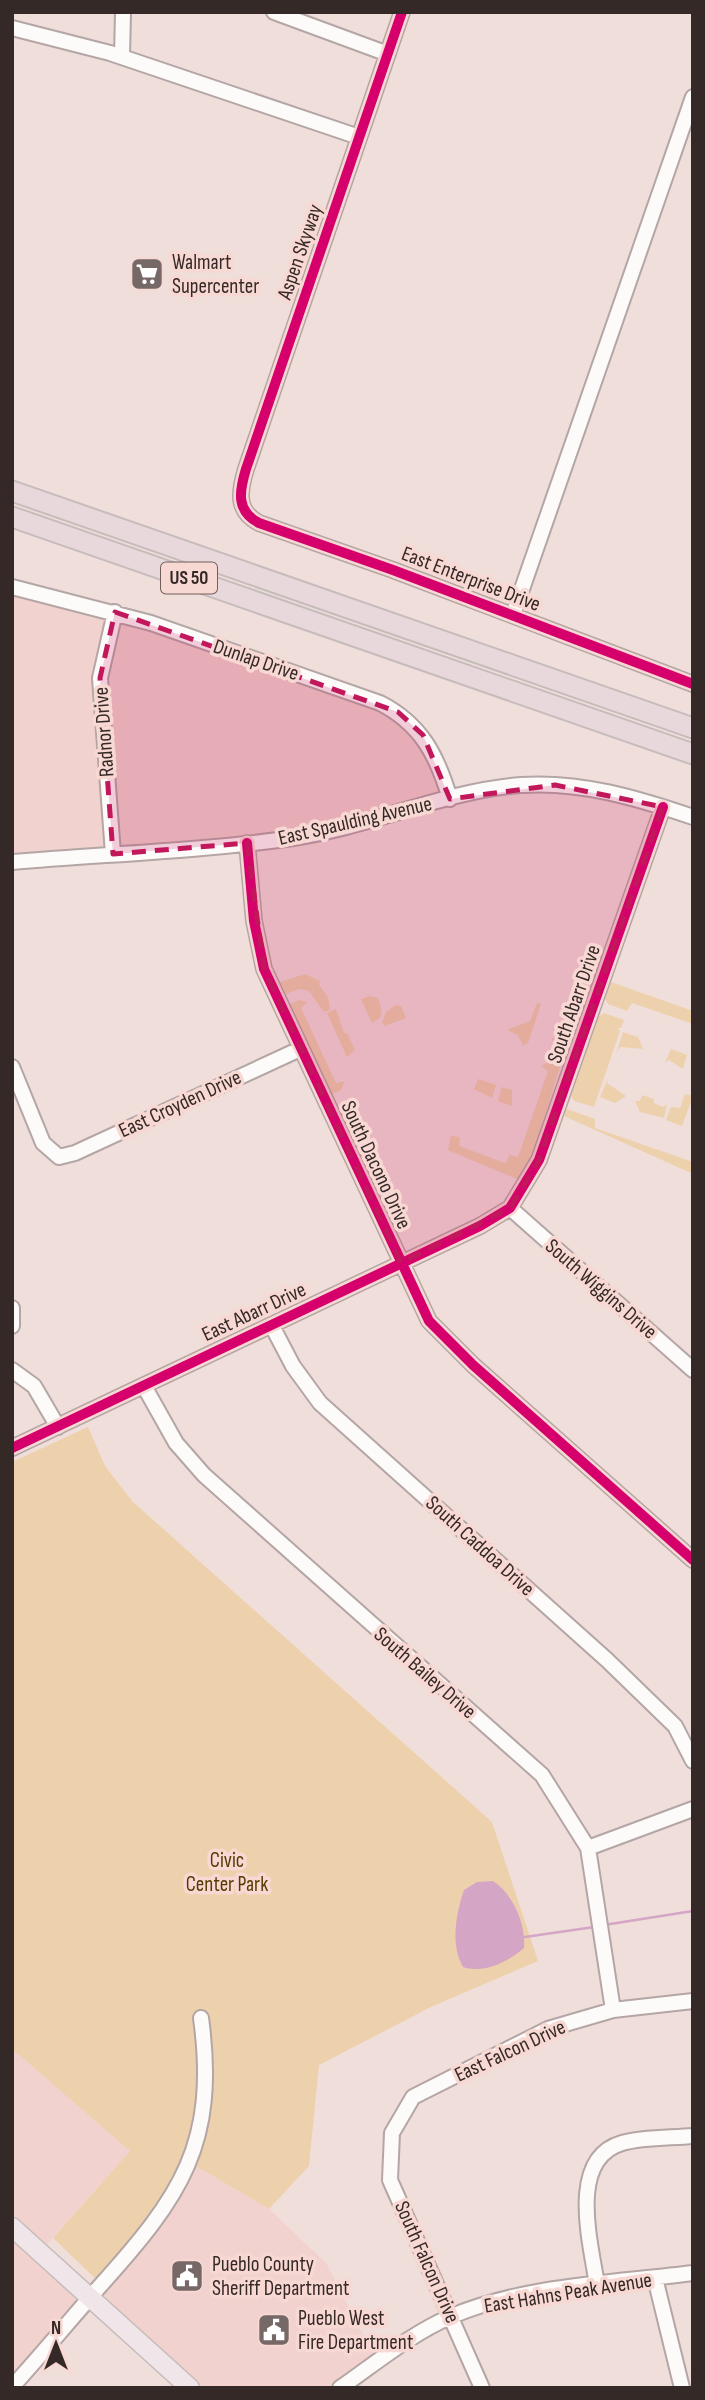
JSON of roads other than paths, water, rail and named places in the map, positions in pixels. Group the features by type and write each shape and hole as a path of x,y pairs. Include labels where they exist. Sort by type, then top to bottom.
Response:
{"highway":[{"name":"US 50","path":"12,491 693,728"},
{"name":"US 50","path":"12,517 693,754"}],"main road":[{"path":"12,2227 190,2388"}],"street":[{"path":"122,57 123,12"},
{"path":"274,12 388,54"},
{"name":"Aspen Skyway","path":"241,505 246,470 402,12"},
{"path":"12,28 122,57 359,137"},
{"path":"513,615 693,97"},
{"name":"East Enterprise Drive","path":"241,505 250,518 259,523 693,684"},
{"name":"Dunlap Drive","path":"12,587 115,612 398,712 424,735 442,773 450,799"},
{"name":"Radnor Drive","path":"113,854 100,678 115,612"},
{"name":"East Spaulding Avenue","path":"12,862 247,843 320,833 503,788 555,785 604,791 693,817"},
{"name":"South Abarr Drive","path":"510,1208 539,1160 663,807"},
{"name":"South Dacono Drive","path":"247,843 260,955 300,1049 429,1321 472,1365 693,1560"},
{"name":"East Croyden Drive","path":"12,1067 43,1143 59,1157 75,1153 300,1049"},
{"name":"East Abarr Drive","path":"12,1448 272,1326 510,1208"},
{"name":"South Wiggins Drive","path":"510,1208 693,1370"},
{"path":"12,1308 12,1326"},
{"name":"South Caddoa Drive","path":"272,1326 293,1366 320,1403 607,1660 675,1726 693,1761"},
{"path":"12,1370 34,1387 58,1427"},
{"name":"South Bailey Drive","path":"144,1386 166,1427 188,1459 542,1775 588,1848 613,2010"},
{"path":"588,1848 693,1809"},
{"name":"East Falcon Drive","path":"392,2133 413,2097 548,2029 613,2010 693,2001"},
{"path":"12,2387 163,2213 189,2162 200,2128 206,2060 201,2018"},
{"name":"South Falcon Drive","path":"392,2133 390,2180 482,2388"},
{"path":"597,2286 585,2191 597,2159 621,2143 693,2136"},
{"name":"East Hahns Peak Avenue","path":"340,2388 451,2317 511,2299 693,2273"},
{"path":"655,2278 682,2388"}],"waterway":[{"path":"604,1925 693,1911"},
{"path":"525,1937 594,1927"}],"place":[{"name":"Walmart Supercenter","path":"147,274"},
{"name":"Pueblo County Sheriff Department","path":"187,2276"},
{"name":"Pueblo West Fire Department","path":"274,2330"}],"park label":[{"name":"Civic Center Park","path":"227,1872"}]}
